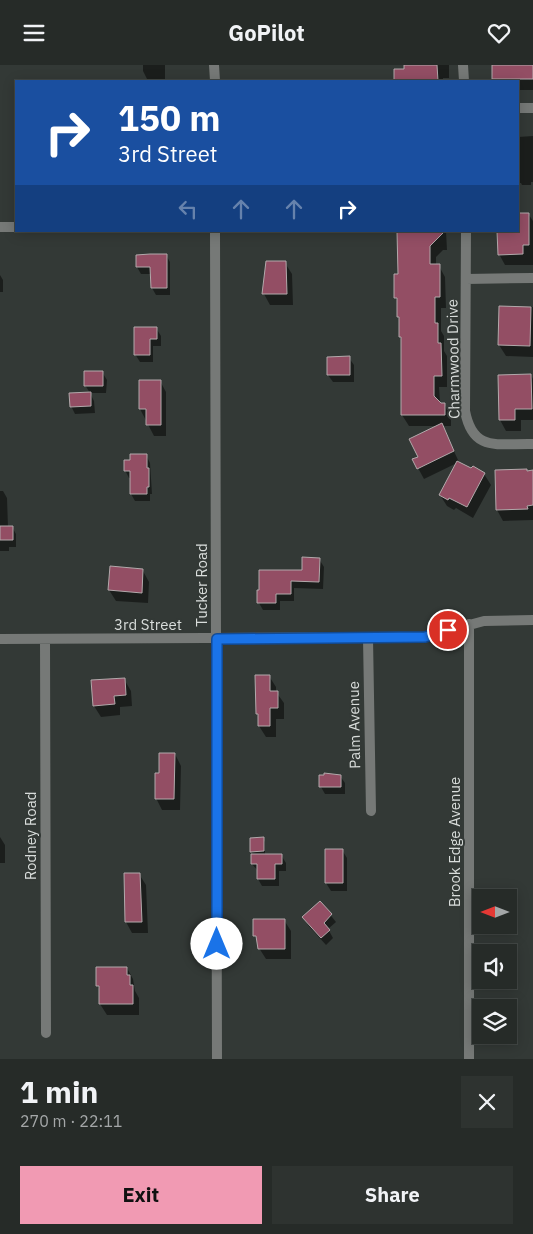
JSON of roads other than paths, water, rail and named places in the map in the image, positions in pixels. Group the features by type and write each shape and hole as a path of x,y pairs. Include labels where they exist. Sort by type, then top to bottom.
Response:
{"street":[{"path":"214,65 215,80"},
{"path":"463,65 464,80"},
{"path":"519,109 533,108"},
{"path":"0,227 15,227"},
{"name":"Tucker Road","path":"216,232 217,1059"},
{"name":"Charmwood Drive","path":"466,232 465,411 467,422 479,440 493,443 533,443"},
{"name":"Charmwood Drive","path":"466,279 533,278"},
{"name":"3rd Street","path":"0,639 425,637 484,621 533,621"},
{"name":"Brook Edge Avenue","path":"469,624 470,1059"},
{"name":"Palm Avenue","path":"368,638 371,811"},
{"name":"Rodney Road","path":"45,640 46,1033"}]}
